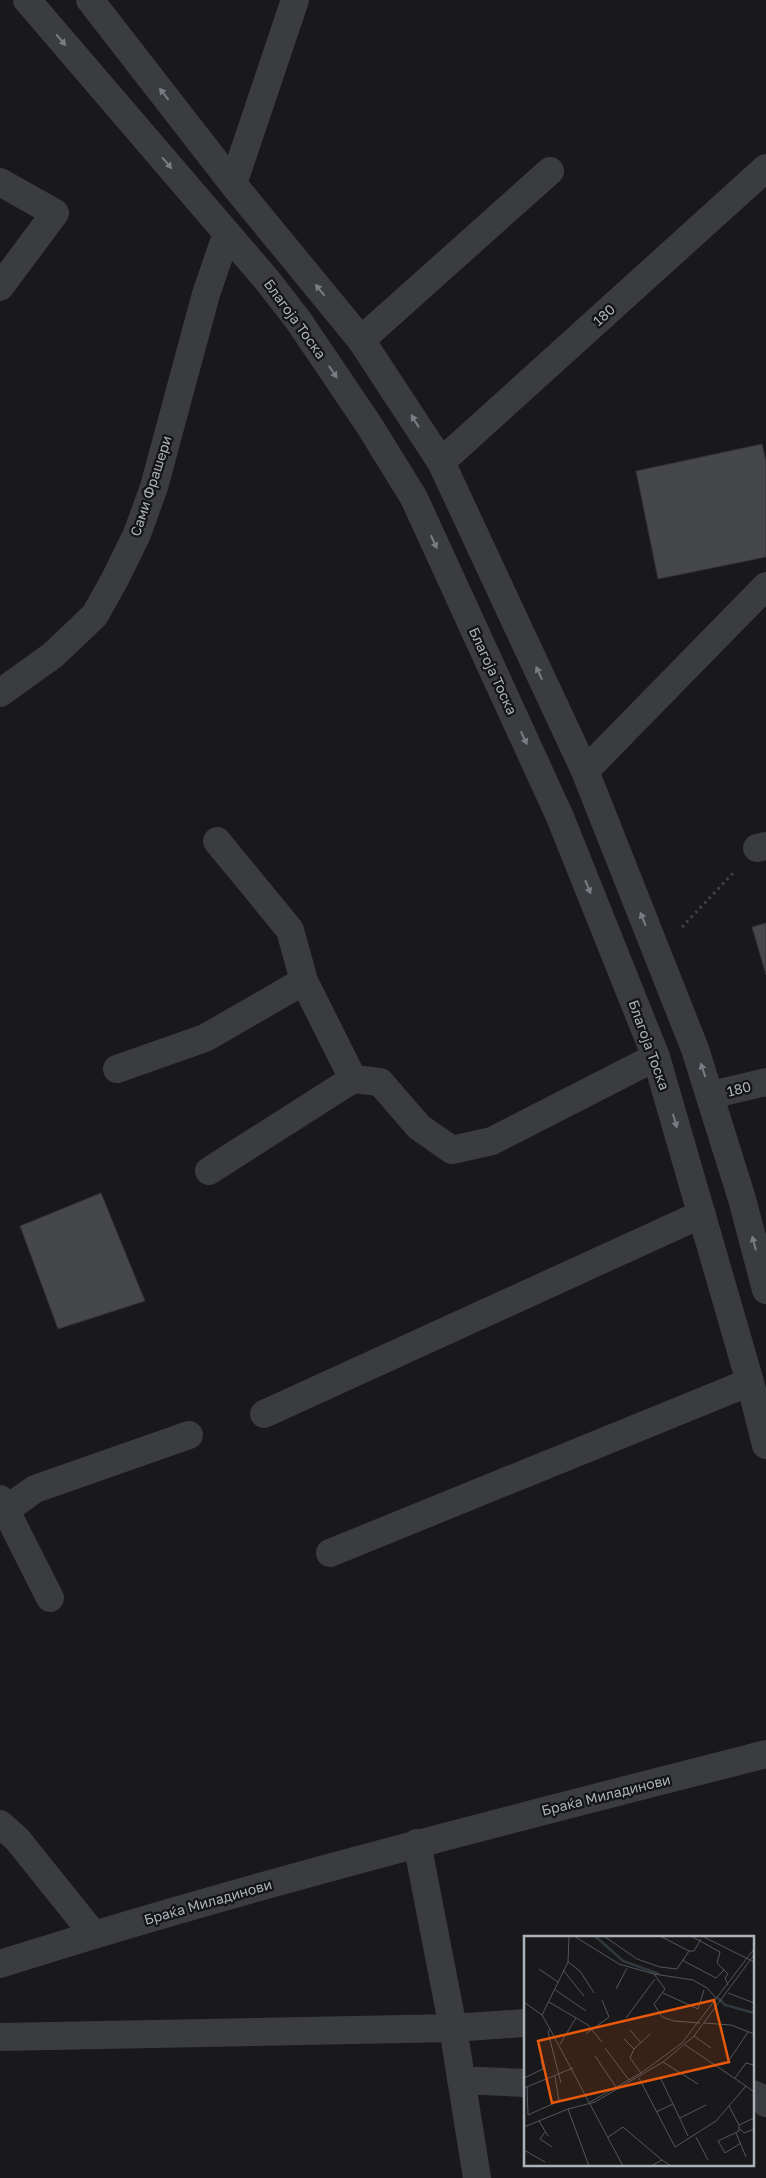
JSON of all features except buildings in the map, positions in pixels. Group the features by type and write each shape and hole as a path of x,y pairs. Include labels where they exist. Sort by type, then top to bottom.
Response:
{"street":[{"name":"Благоја Тоска","path":"26,0 267,280 298,320 369,425 414,498 560,817 656,1057 750,1382 766,1446"},
{"path":"90,0 233,184 361,340 441,462 585,771 696,1049 742,1199 766,1290"},
{"path":"233,184 295,0"},
{"name":"180","path":"441,462 766,168"},
{"path":"361,340 550,171"},
{"path":"0,182 55,213 0,287"},
{"name":"Сами Фрашери","path":"0,693 53,655 95,615 116,577 137,534 154,487 206,294 227,233"},
{"path":"585,771 766,586"},
{"path":"217,842 290,930 304,981 353,1079"},
{"path":"117,1069 205,1038 304,981"},
{"path":"209,1171 353,1079 380,1082 418,1127 452,1150 492,1141 656,1057"},
{"name":"180","path":"711,1095 766,1082"},
{"path":"264,1414 702,1214"},
{"path":"330,1554 750,1382"},
{"path":"50,1598 2,1507 35,1489 189,1435"},
{"name":"Браќа Миладинови","path":"0,1964 94,1935 417,1843 766,1754"},
{"path":"0,1824 17,1839 94,1935"},
{"path":"417,1843 453,2028 477,2178"},
{"path":"0,2037 453,2028 524,2023"},
{"path":"460,2080 524,2082"},
{"path":"754,2095 762,2098 766,2103"}],"path":[{"path":"657,953 762,847"}]}
